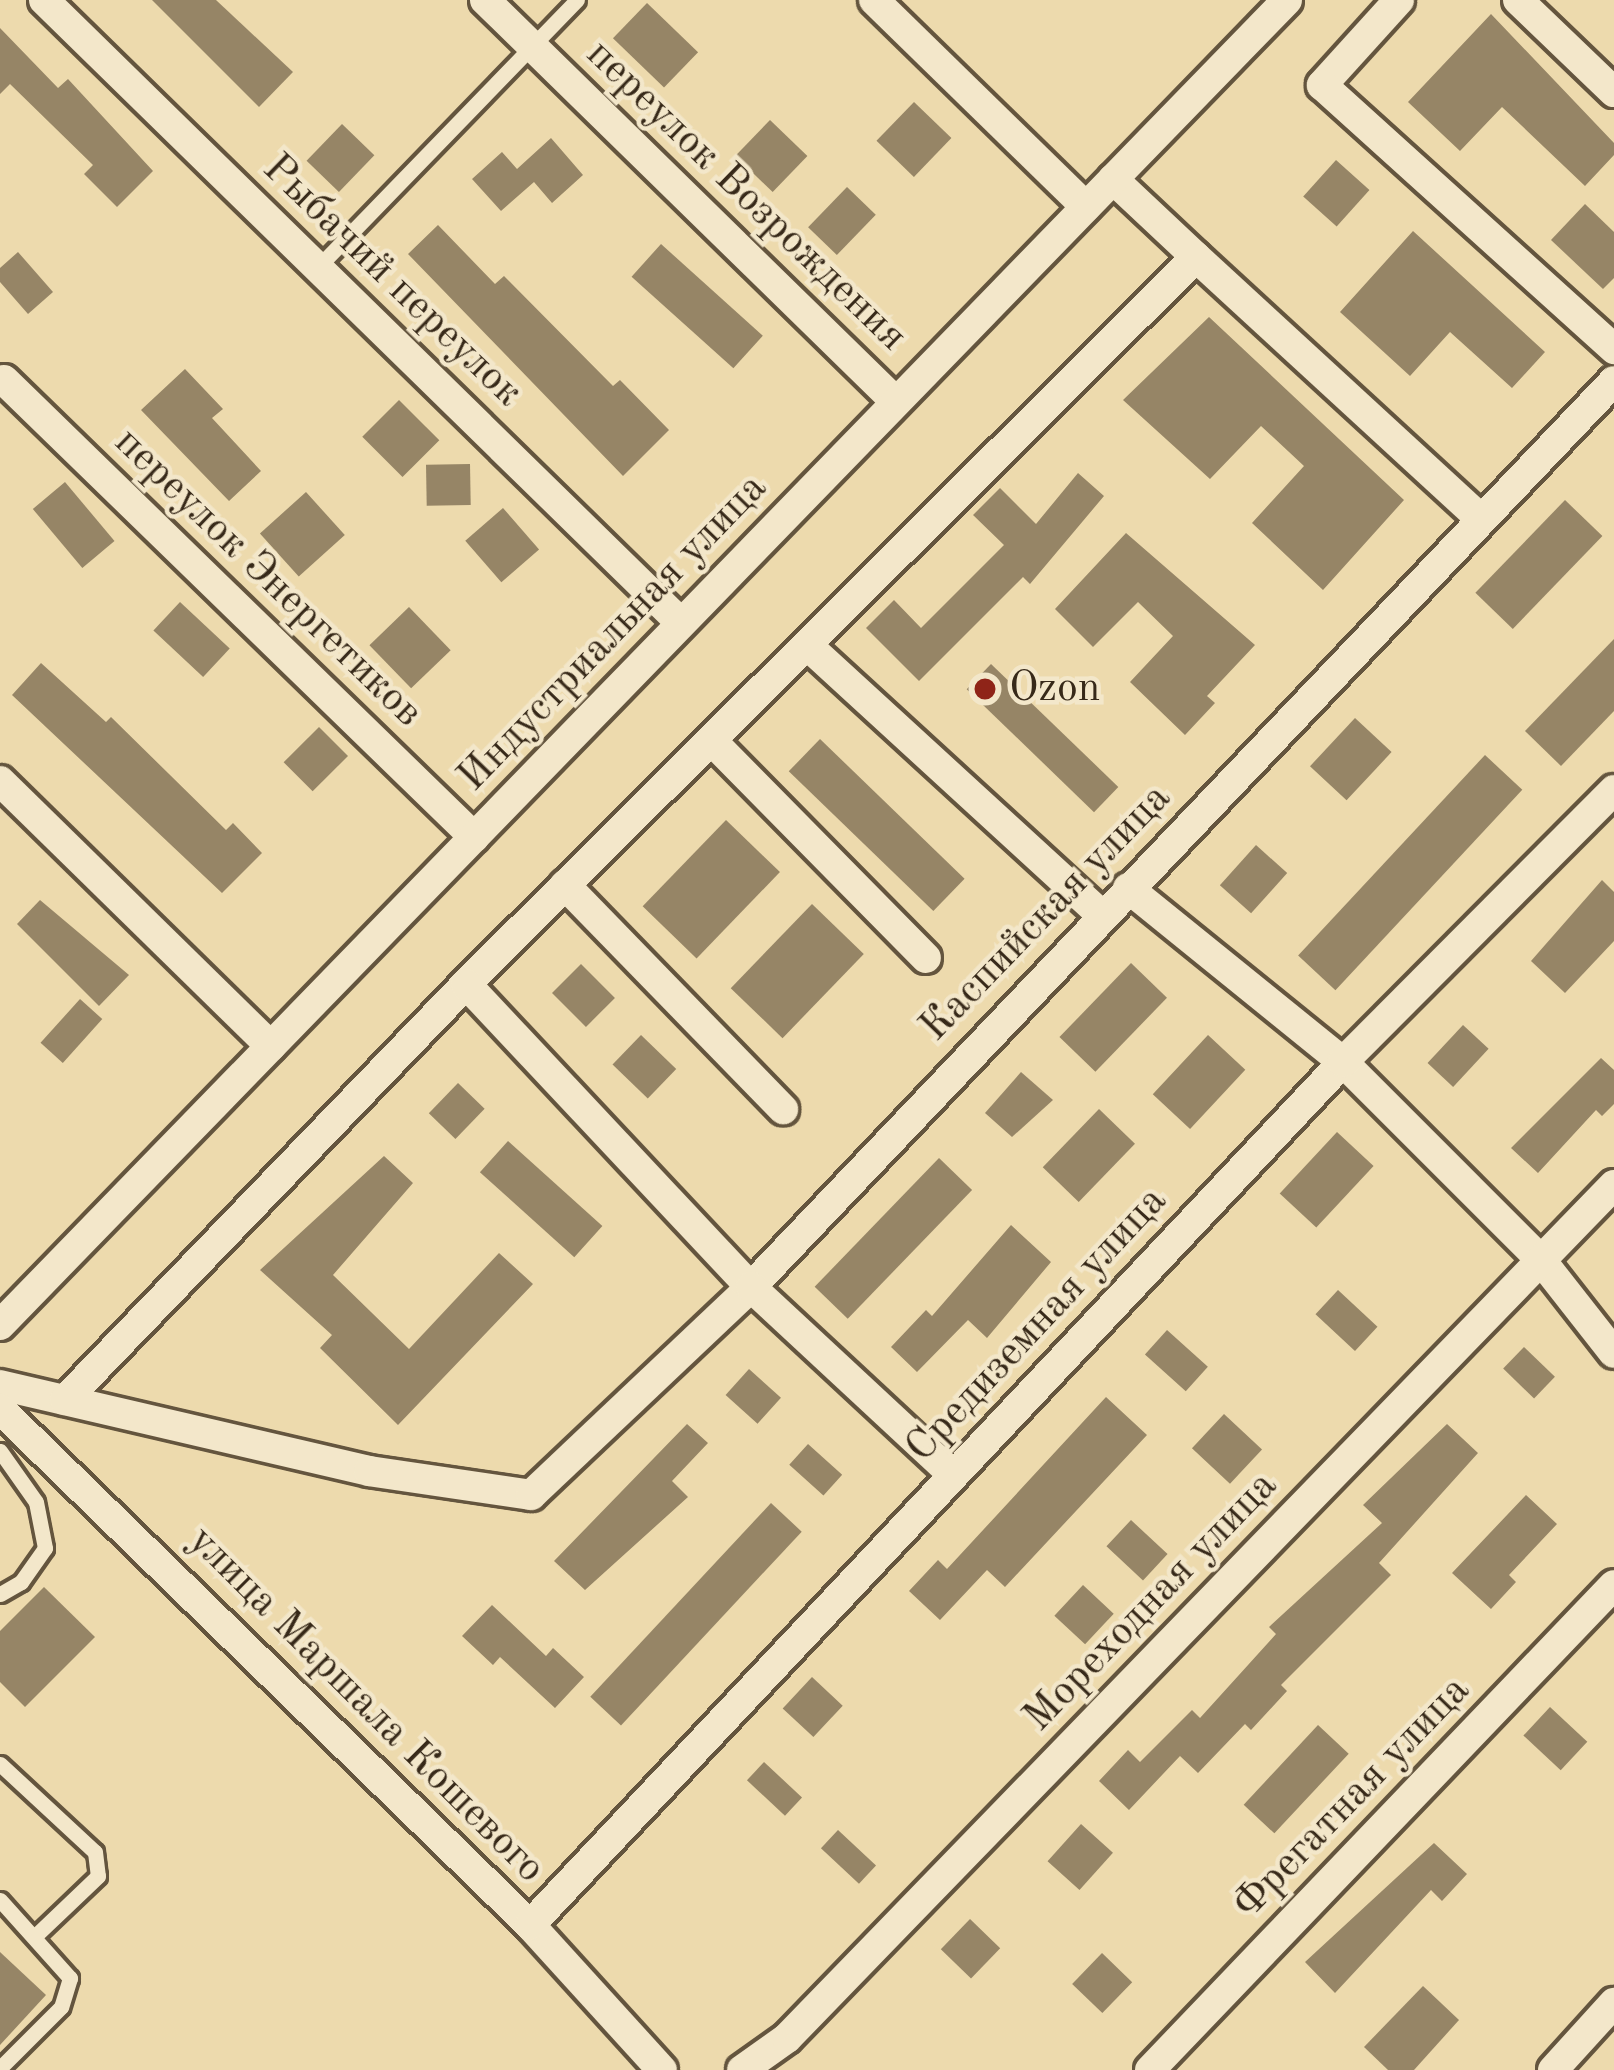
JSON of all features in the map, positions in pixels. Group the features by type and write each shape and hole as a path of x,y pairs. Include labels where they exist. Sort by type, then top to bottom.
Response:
{"street":[{"name":"Рыбачий переулок","path":"44,0 681,623"},
{"name":"переулок Возрождения","path":"485,0 896,402"},
{"path":"874,0 1086,207"},
{"path":"1399,0 1322,85 1614,349"},
{"path":"1518,0 1614,92"},
{"name":"Индустриальная улица","path":"0,1324 1113,179 1268,6"},
{"path":"1113,179 1481,518"},
{"path":"0,1385 64,1400 466,984 1196,257"},
{"name":"Каспийская улица","path":"64,1400 369,1471 531,1495 751,1287 1101,914 1614,381"},
{"name":"переулок Энергетиков","path":"2,382 474,837"},
{"path":"807,645 1101,914"},
{"path":"711,740 926,958"},
{"path":"0,781 271,1046"},
{"name":"Средиземная улица","path":"530,1925 1342,1062 1614,790"},
{"path":"565,885 783,1109"},
{"path":"1128,888 1342,1062 1541,1260 1614,1353"},
{"path":"466,984 751,1287 953,1475"},
{"name":"Мореходная улица","path":"742,2070 787,2038 1614,1185"},
{"name":"улица Маршала Кошевого","path":"0,1409 530,1925 662,2070"},
{"name":"Фрегатная улица","path":"1150,2070 1614,1585"},
{"path":"1553,2070 1614,2003"}],"lane":[{"path":"318,267 577,0"},
{"path":"0,1450 36,1502 46,1548 21,1582 0,1594"},
{"path":"0,1764 95,1852 98,1876 36,1935"},
{"path":"0,1900 70,1978 61,2007 0,2067"}],"building":[{"path":"152,0 216,0 293,72 259,107"},
{"path":"647,3 698,52 664,88 613,38"},
{"path":"1491,14 1614,143 1614,155 1585,186 1502,107 1460,151 1408,102"},
{"path":"0,28 58,88 68,79 153,171 117,207 84,174 93,165 10,84 0,94"},
{"path":"914,102 951,138 914,177 876,141"},
{"path":"770,120 807,156 773,192 735,156"},
{"path":"342,124 374,155 339,192 307,161"},
{"path":"551,138 583,175 552,203 534,182 501,211 472,179 502,152 517,169"},
{"path":"1336,160 1369,190 1337,227 1303,196"},
{"path":"847,187 876,215 837,255 808,227"},
{"path":"1585,204 1614,232 1614,278 1603,289 1551,240"},
{"path":"438,225 495,284 504,276 613,386 620,380 669,430 623,476 408,254"},
{"path":"1413,231 1545,352 1512,388 1450,332 1410,376 1340,312"},
{"path":"661,244 763,336 733,368 632,277"},
{"path":"18,252 53,292 28,314 0,282 0,268"},
{"path":"1209,317 1404,500 1323,590 1252,523 1304,466 1261,426 1210,479 1123,400"},
{"path":"185,369 223,409 212,418 261,471 229,501 141,410"},
{"path":"399,400 439,440 403,477 362,437"},
{"path":"470,464 471,505 427,506 426,465"},
{"path":"1078,473 1104,496 1030,584 1023,577 919,681 866,628 894,600 921,628 1004,545 973,515 1000,488 1036,524"},
{"path":"65,482 114,541 82,568 33,509"},
{"path":"306,492 345,535 299,577 260,533"},
{"path":"1565,500 1602,536 1513,629 1475,593"},
{"path":"503,508 539,550 501,582 465,541"},
{"path":"1126,533 1255,645 1207,696 1215,703 1185,735 1130,682 1173,636 1138,602 1093,647 1055,609"},
{"path":"180,602 230,648 203,677 153,631"},
{"path":"409,607 451,650 411,688 369,645"},
{"path":"1614,639 1614,711 1561,766 1525,731"},
{"path":"41,663 106,722 111,717 226,830 233,823 262,853 222,893 12,695"},
{"path":"991,664 1118,787 1094,812 967,689"},
{"path":"1355,718 1392,752 1347,800 1310,766"},
{"path":"319,727 348,756 313,791 284,762"},
{"path":"820,739 965,879 933,911 789,771"},
{"path":"1485,755 1522,790 1335,990 1298,955"},
{"path":"726,820 780,872 697,958 643,906"},
{"path":"1256,845 1287,873 1251,913 1220,885"},
{"path":"1602,880 1614,892 1614,941 1565,993 1531,961"},
{"path":"40,900 129,975 99,1006 17,924"},
{"path":"812,904 864,954 783,1038 731,988"},
{"path":"1131,963 1167,998 1095,1072 1059,1037"},
{"path":"581,964 615,998 586,1027 552,993"},
{"path":"80,999 102,1019 63,1063 41,1043"},
{"path":"1463,1025 1489,1049 1453,1087 1428,1063"},
{"path":"641,1035 676,1069 648,1099 613,1064"},
{"path":"1208,1035 1245,1070 1190,1129 1153,1094"},
{"path":"1601,1058 1614,1070 1614,1104 1602,1116 1596,1110 1538,1173 1511,1148"},
{"path":"1021,1072 1053,1100 1012,1137 985,1113"},
{"path":"458,1083 485,1109 455,1139 429,1113"},
{"path":"1099,1109 1135,1144 1079,1202 1043,1167"},
{"path":"1337,1132 1374,1166 1316,1228 1280,1193"},
{"path":"508,1141 602,1226 574,1257 480,1172"},
{"path":"384,1156 413,1183 333,1275 409,1349 499,1253 533,1284 398,1425 320,1348 332,1335 260,1270"},
{"path":"939,1158 972,1190 848,1319 815,1287"},
{"path":"1011,1225 1051,1262 987,1338 968,1320 917,1372 891,1347 926,1310 932,1316"},
{"path":"1338,1290 1377,1327 1355,1351 1315,1314"},
{"path":"1167,1330 1208,1367 1186,1391 1145,1355"},
{"path":"1524,1347 1555,1377 1534,1398 1503,1369"},
{"path":"749,1369 781,1398 758,1424 726,1395"},
{"path":"1106,1397 1147,1435 1005,1587 987,1570 940,1620 909,1591 938,1560 947,1569"},
{"path":"1224,1414 1262,1449 1230,1484 1192,1448"},
{"path":"687,1424 708,1443 672,1481 688,1497 585,1590 554,1561"},
{"path":"1447,1424 1478,1453 1379,1563 1391,1575 1281,1685 1287,1691 1251,1730 1245,1724 1198,1773 1180,1756 1129,1810 1099,1781 1128,1750 1140,1762 1192,1710 1200,1718 1276,1634 1269,1627 1382,1523 1363,1505"},
{"path":"808,1444 842,1475 823,1496 789,1465"},
{"path":"1526,1495 1557,1524 1509,1575 1516,1582 1491,1609 1452,1573"},
{"path":"771,1503 802,1532 621,1725 590,1697"},
{"path":"1131,1520 1168,1554 1143,1580 1106,1546"},
{"path":"1083,1585 1114,1614 1085,1644 1054,1616"},
{"path":"44,1587 95,1637 25,1707 0,1682 0,1631"},
{"path":"492,1605 546,1656 553,1648 584,1677 555,1708 500,1657 493,1665 462,1636"},
{"path":"812,1677 843,1706 813,1737 783,1708"},
{"path":"1550,1707 1587,1742 1561,1770 1523,1736"},
{"path":"1318,1725 1349,1754 1274,1833 1244,1805"},
{"path":"764,1762 802,1797 785,1816 747,1780"},
{"path":"1081,1824 1113,1853 1079,1890 1048,1861"},
{"path":"838,1830 876,1865 859,1884 821,1848"},
{"path":"1434,1843 1467,1874 1442,1901 1431,1890 1335,1993 1305,1962"},
{"path":"970,1919 1000,1948 971,1978 941,1949"},
{"path":"0,1952 46,1995 0,2045"},
{"path":"1102,1953 1132,1982 1102,2013 1072,1984"},
{"path":"1423,1986 1459,2020 1414,2070 1388,2070 1364,2047"}],"place":[{"name":"Ozon","path":"985,689"}]}
